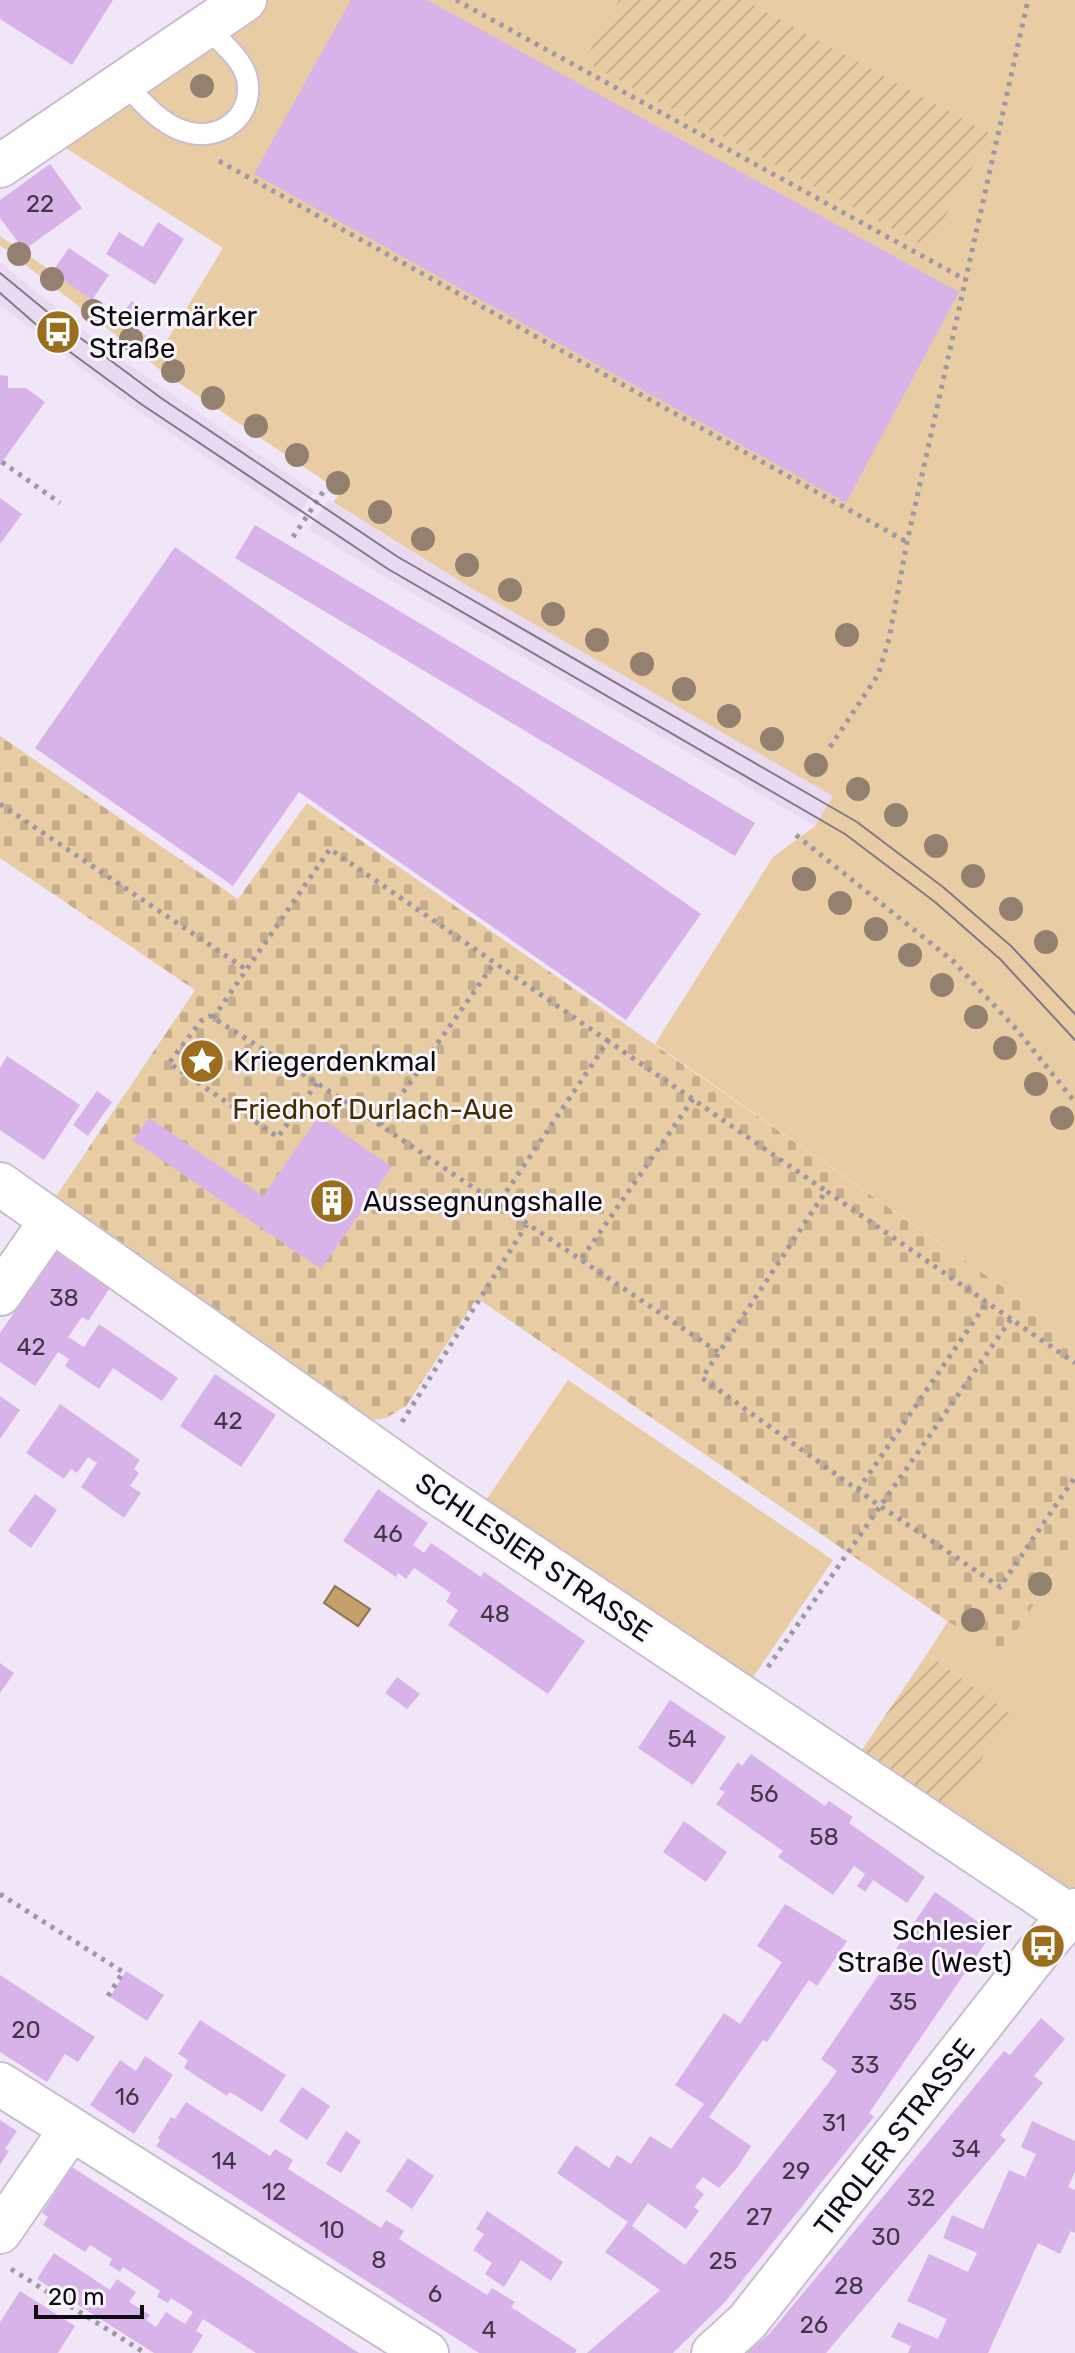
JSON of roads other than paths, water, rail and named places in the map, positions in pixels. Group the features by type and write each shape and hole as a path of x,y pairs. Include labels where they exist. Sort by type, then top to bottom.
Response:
{"street":[{"path":"0,166 245,0"},
{"name":"SCHLESIER STRASSE","path":"0,1184 382,1454 746,1699 1072,1912"},
{"path":"0,1294 51,1221"},
{"name":"TIROLER STRASSE","path":"713,2353 747,2322 1072,1912"},
{"path":"0,2084 427,2353"},
{"path":"0,2232 71,2129"}],"lane":[{"path":"124,83 161,118 186,132 213,135 235,124 247,102 247,77 234,56 205,26"}],"tram line":[{"path":"0,273 161,398 398,557 857,822 943,887 1011,946 1075,1014"},
{"path":"0,293 55,341 141,404 388,569 845,834 935,902 1000,959 1075,1040"}],"place":[{"name":"Steiermärker Straße","path":"58,332"},
{"name":"Kriegerdenkmal","path":"202,1061"},
{"name":"Aussegnungshalle","path":"332,1201"},
{"name":"Schlesier Straße (West)","path":"1043,1946"}],"park label":[{"name":"Friedhof Durlach-Aue","path":"373,1109"}]}
